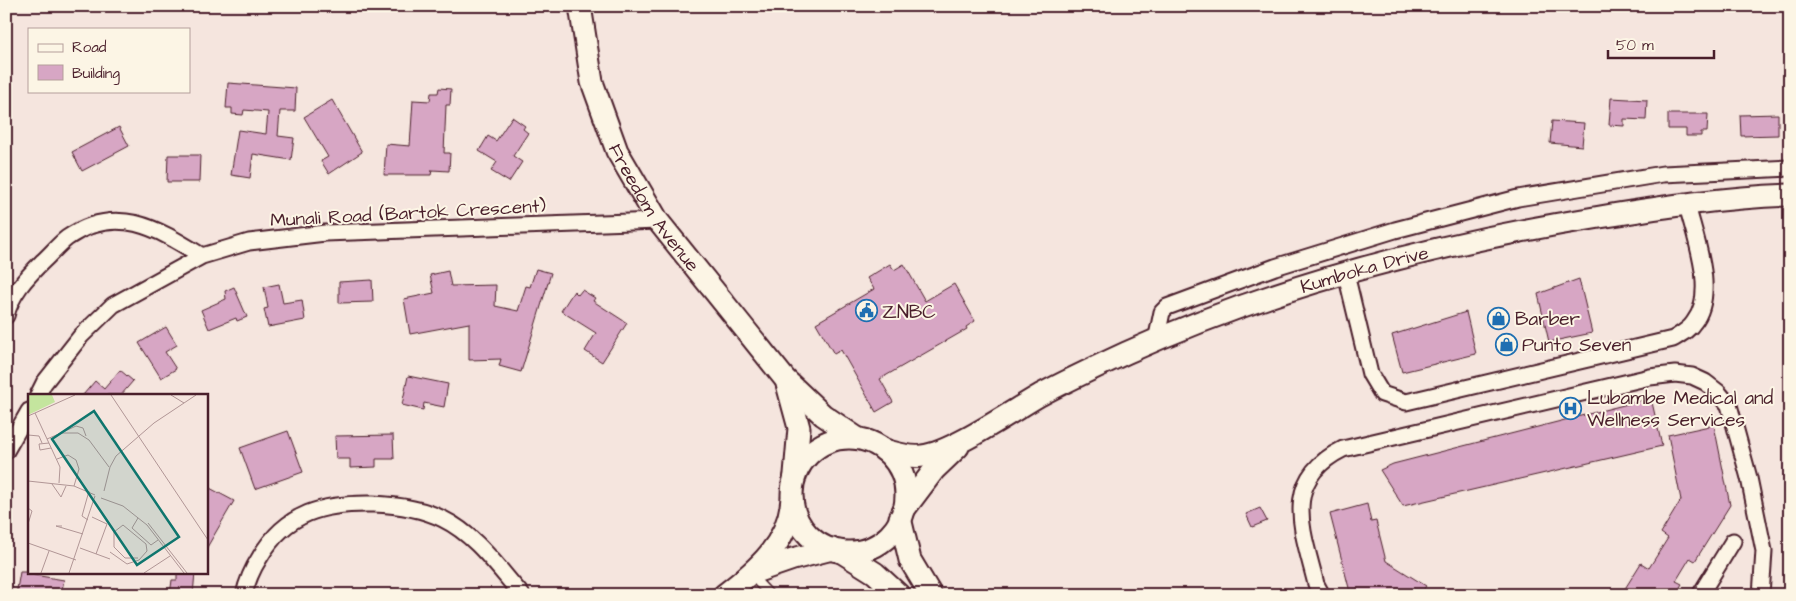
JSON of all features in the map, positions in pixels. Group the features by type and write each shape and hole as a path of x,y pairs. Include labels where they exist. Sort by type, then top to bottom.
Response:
{"main road":[{"name":"Freedom Avenue","path":"580,6 592,82 617,151 658,221 785,379 823,415 857,438"},
{"name":"Kumboka Drive","path":"884,450 909,456 924,456 968,436 1041,394 1127,352 1253,302 1346,274 1473,240 1687,205 1790,195"},
{"name":"Freedom Avenue","path":"785,379 799,428 794,486"},
{"name":"Kumboka Drive","path":"902,515 934,470 968,436"},
{"path":"724,595 750,575 775,548 784,532 790,512 794,486 802,463 813,451 826,443 841,438 857,438 871,442 884,450 896,462 904,478 906,495 902,515 910,560 928,592"},
{"path":"794,486 795,513 803,529 816,541 836,550 875,573 899,595"},
{"path":"750,575 771,566 836,550 856,552 871,547 885,539 902,515"}],"street":[{"path":"1765,196 1766,168"},
{"path":"1156,341 1162,312 1167,306 1275,267 1395,230 1518,198 1663,174 1790,168"},
{"path":"1346,274 1370,374 1382,394 1406,402 1673,339 1687,330 1696,321 1703,305 1705,283 1687,205"},
{"name":"Munali Road (Bartok Crescent)","path":"39,394 81,336 113,305 202,256 249,242 325,233 658,221"},
{"path":"6,316 9,303 28,276 67,238 94,225 138,222 160,230 202,256"},
{"path":"1275,267 1284,293"},
{"path":"1322,595 1316,584 1299,514 1303,490 1314,470 1328,457 1343,449 1650,377 1675,374 1692,376 1705,382 1718,392 1729,405 1749,478 1764,551 1761,595"},
{"path":"6,451 28,413"},
{"path":"244,595 255,566 267,544 282,528 309,512 332,505 357,504 394,505 412,508 442,518 470,536 522,595"},
{"path":"1700,595 1733,542"}],"lane":[{"path":"750,575 770,595"}],"building":[{"path":"228,83 296,88 295,111 280,111 278,136 294,138 291,160 253,154 250,178 231,175 238,130 266,134 268,112 244,110 243,115 232,114 232,108 226,108"},
{"path":"439,88 451,89 450,105 446,105 444,153 450,153 449,171 432,170 431,175 384,175 386,144 410,146 413,100 430,101 431,93 438,93"},
{"path":"1611,98 1647,100 1646,120 1624,119 1624,126 1609,125"},
{"path":"332,100 362,152 329,174 321,161 328,157 304,117"},
{"path":"1668,114 1708,114 1707,132 1701,132 1701,136 1686,136 1686,129 1668,129"},
{"path":"1778,114 1778,135 1741,136 1740,115"},
{"path":"512,117 525,126 523,129 528,133 513,156 522,162 509,182 491,171 497,162 479,151 488,136 496,141"},
{"path":"1552,121 1584,123 1582,146 1550,143"},
{"path":"119,127 129,146 82,171 72,152"},
{"path":"168,155 200,155 199,182 167,182"},
{"path":"890,264 894,270 904,264 925,301 954,284 975,321 966,327 967,329 880,379 893,402 876,412 841,350 834,354 816,323 874,289 867,278"},
{"path":"536,269 551,273 521,372 499,366 501,359 469,360 469,323 410,334 404,299 434,293 430,275 448,271 451,286 496,285 495,306 518,311 526,286 530,287"},
{"path":"1579,279 1592,333 1549,342 1538,294"},
{"path":"372,280 373,302 339,303 339,282"},
{"path":"279,284 283,303 302,300 305,320 268,327 264,309 268,308 264,287"},
{"path":"234,287 247,317 237,321 236,318 209,329 201,310 226,299 225,291"},
{"path":"582,290 595,298 593,301 627,323 602,362 585,351 596,333 561,311 574,291 578,295"},
{"path":"1466,312 1476,354 1402,372 1392,335"},
{"path":"166,327 177,345 165,352 176,369 161,378 139,343"},
{"path":"120,370 133,381 122,394 84,394 95,381 104,389"},
{"path":"408,376 448,384 444,407 424,403 423,410 402,405"},
{"path":"1651,398 1662,446 1403,506 1380,470 1393,464"},
{"path":"1714,425 1730,505 1695,561 1690,558 1676,581 1682,584 1675,595 1621,595 1641,563 1649,568 1668,538 1661,533 1681,500 1668,435"},
{"path":"288,431 303,472 255,489 240,448"},
{"path":"393,435 394,459 376,459 376,467 350,468 350,459 336,459 335,436"},
{"path":"208,487 234,501 208,546"},
{"path":"1367,504 1371,522 1376,521 1386,561 1426,586 1420,595 1354,595 1350,592 1330,514"},
{"path":"1260,508 1267,521 1252,527 1246,514"},
{"path":"20,572 64,580 61,595 16,595"},
{"path":"177,574 195,574 193,595 170,595 172,580 177,580"}],"place":[{"name":"ZNBC","path":"866,311"},
{"name":"Barber","path":"1499,318"},
{"name":"Punto Seven","path":"1506,344"},
{"name":"Lubambe Medical and Wellness Services","path":"1571,408"}]}
